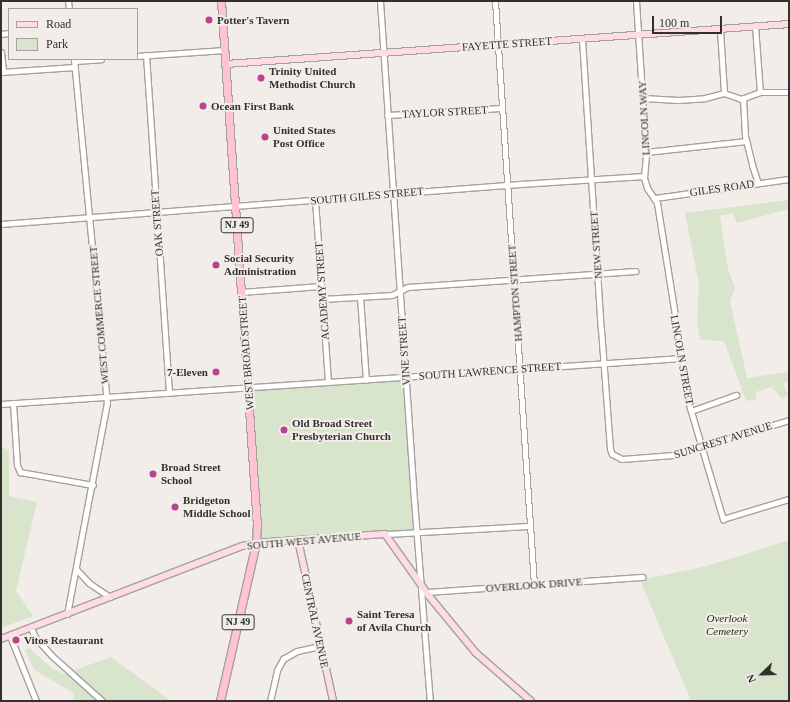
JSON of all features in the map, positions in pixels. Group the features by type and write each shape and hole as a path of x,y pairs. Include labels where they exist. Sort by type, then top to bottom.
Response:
{"highway":[{"name":"WEST BROAD STREET","path":"220,701 256,543 257,515 221,1"}],"main road":[{"name":"FAYETTE STREET","path":"226,64 789,24"},
{"name":"SOUTH WEST AVENUE","path":"1,640 242,546 256,543 385,534"},
{"path":"385,534 421,586 476,653 531,701"},
{"name":"CENTRAL AVENUE","path":"298,540 332,701"}],"street":[{"name":"VINE STREET","path":"380,1 430,701"},
{"name":"HAMPTON STREET","path":"495,1 534,585"},
{"path":"636,1 639,34"},
{"path":"755,26 760,92"},
{"path":"720,28 724,92"},
{"name":"LINCOLN WAY","path":"639,34 646,152 644,176 647,188 655,198"},
{"name":"NEW STREET","path":"582,38 610,452"},
{"path":"138,56 225,50"},
{"path":"1,52 2,72 94,60"},
{"name":"OAK STREET","path":"146,55 169,392"},
{"name":"WEST COMMERCE STREET","path":"67,614 93,485 107,397 75,63"},
{"path":"642,98 679,100 704,98 724,92 734,97 743,98 760,92 789,92"},
{"path":"743,98 746,141 758,183"},
{"name":"TAYLOR STREET","path":"387,115 502,108"},
{"path":"646,152 746,141"},
{"name":"SOUTH GILES STREET","path":"1,224 644,176"},
{"name":"GILES ROAD","path":"655,198 789,179"},
{"name":"LINCOLN STREET","path":"655,198 691,411 723,519 789,499"},
{"name":"ACADEMY STREET","path":"315,200 328,382"},
{"path":"322,299 392,295 408,287 636,271"},
{"path":"241,292 321,286"},
{"path":"360,297 366,380"},
{"name":"SOUTH LAWRENCE STREET","path":"1,404 682,358"},
{"path":"691,411 736,396"},
{"path":"13,403 19,470 93,485"},
{"name":"SUNCREST AVENUE","path":"610,452 614,457 622,459 673,455 789,420"},
{"name":"SOUTH WEST AVENUE","path":"385,534 530,526"},
{"path":"76,569 89,583 110,597"},
{"name":"OVERLOOK DRIVE","path":"426,592 642,578"},
{"path":"31,628 35,637 51,655 102,701"},
{"path":"10,636 36,701"},
{"path":"270,701 277,670 283,658 296,651 321,646"}],"green space":[{"path":"789,200 789,209 737,223 732,213 720,216 728,269 735,288 730,301 747,378 789,372 789,381 783,383 788,394 782,399 772,387 756,392 756,399 746,401 724,341 700,340 697,323 699,284 685,213"},
{"path":"406,377 417,533 256,543 248,387"},
{"path":"1,447 9,450 9,496 37,502 16,591 33,616 1,628"},
{"name":"Overlook Cemetery","path":"789,540 789,701 691,701 640,580 707,566"},
{"path":"29,648 52,668 64,674 111,657 171,701 73,701 74,693 34,670 25,650"}],"place":[{"name":"Potter's Tavern","path":"209,20"},
{"name":"Trinity United Methodist Church","path":"261,78"},
{"name":"Ocean First Bank","path":"203,106"},
{"name":"United States Post Office","path":"265,137"},
{"name":"Social Security Administration","path":"216,265"},
{"name":"7-Eleven","path":"216,372"},
{"name":"Old Broad Street Presbyterian Church","path":"284,430"},
{"name":"Broad Street School","path":"153,474"},
{"name":"Bridgeton Middle School","path":"175,507"},
{"name":"Saint Teresa of Avila Church","path":"349,621"},
{"name":"Vitos Restaurant","path":"16,640"}]}
